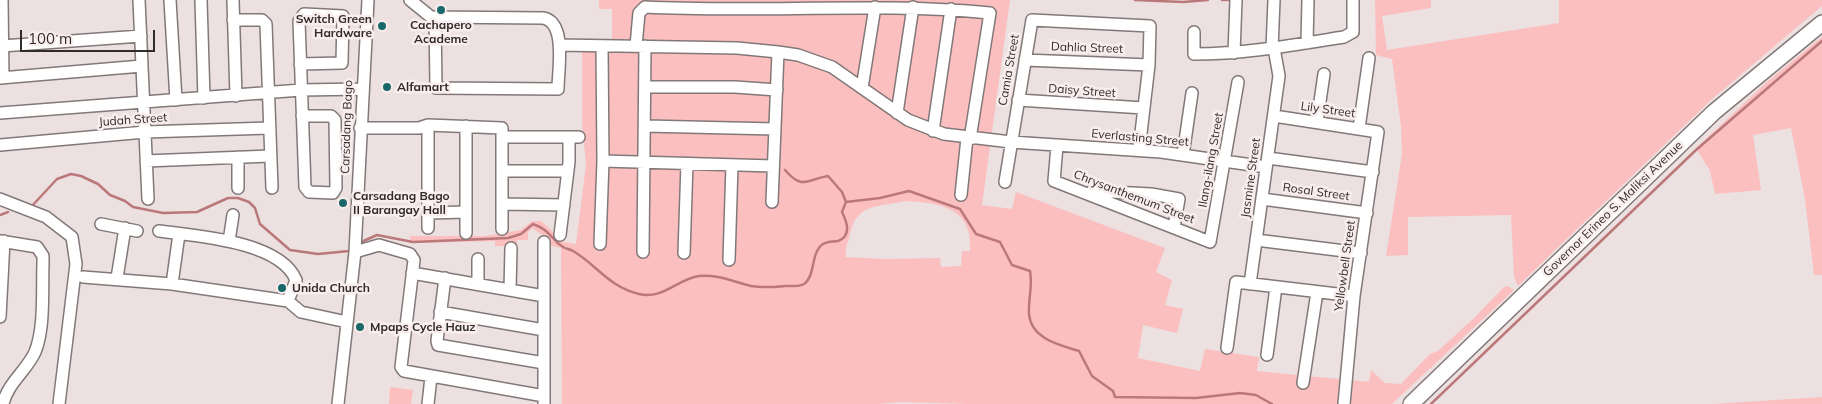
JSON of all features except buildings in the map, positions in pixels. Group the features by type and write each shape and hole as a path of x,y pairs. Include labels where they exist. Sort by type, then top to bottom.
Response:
{"main road":[{"name":"Governor Erineo S. Maliksi Avenue","path":"1411,404 1714,112 1822,22"}],"street":[{"path":"2,0 2,78 142,66"},
{"path":"139,0 148,199"},
{"path":"170,0 176,100"},
{"path":"201,0 204,98"},
{"path":"233,0 236,96"},
{"name":"Carsadang Bago","path":"338,404 355,252 368,0"},
{"path":"410,0 427,15 435,17 543,18 553,22 557,27 559,45 558,89 436,88 435,17"},
{"path":"1234,53 1236,0"},
{"name":"Jasmine Street","path":"1250,284 1279,76 1273,49 1274,0"},
{"path":"1307,43 1308,0"},
{"path":"1194,32 1194,54 1234,53 1273,49 1349,36 1354,28 1353,0"},
{"path":"862,88 874,6"},
{"path":"643,252 645,87 640,46 639,13 646,7 783,9 874,6 951,9 990,13 969,138 962,195"},
{"path":"898,113 913,7"},
{"path":"933,131 951,9"},
{"path":"300,64 342,63 343,16 300,16 300,64 304,187 309,192 333,193 336,188 334,120 331,116 302,116"},
{"path":"234,20 265,21 272,188"},
{"name":"Camia Street","path":"1006,182 1024,60 1032,20 1150,26 1149,65"},
{"path":"2,46 141,36"},
{"name":"Everlasting Street","path":"559,45 737,48 798,56 832,67 898,113 933,131 969,138 1057,146 1139,150 1224,161 1267,162 1373,172"},
{"path":"600,244 603,161 602,46"},
{"path":"772,202 778,52"},
{"path":"1359,128 1368,58"},
{"name":"Dahlia Street","path":"1024,60 1149,65"},
{"path":"1139,150 1149,65"},
{"path":"1317,122 1324,74"},
{"name":"Ilang-ilang Street","path":"1210,242 1238,82"},
{"path":"645,87 735,87 777,90"},
{"path":"0,113 301,90 362,89"},
{"path":"1182,155 1192,92"},
{"name":"Daisy Street","path":"1018,100 1144,108"},
{"name":"Lily Street","path":"1274,116 1378,132"},
{"path":"361,125 419,121 426,125 499,126 503,131 502,229"},
{"path":"426,125 428,228"},
{"path":"466,126 466,233"},
{"path":"645,126 775,129"},
{"name":"Judah Street","path":"0,145 146,132 269,128"},
{"name":"Yellowbell Street","path":"1344,404 1354,296 1378,132"},
{"path":"502,137 574,137 560,235"},
{"name":"Chrysanthemum Street","path":"1057,146 1054,182 1210,242"},
{"path":"146,161 270,156"},
{"path":"238,157 238,188"},
{"path":"603,161 773,166"},
{"path":"684,253 687,164"},
{"path":"729,260 732,165"},
{"path":"502,171 568,171"},
{"path":"1080,191 1152,194 1179,198 1174,227"},
{"path":"0,199 46,217 72,236 76,264 59,404"},
{"name":"Rosal Street","path":"1262,199 1367,213"},
{"path":"502,204 564,205"},
{"path":"428,213 466,212"},
{"path":"229,241 232,215"},
{"path":"101,224 137,230"},
{"path":"118,278 125,228"},
{"path":"159,231 229,241 257,248 292,269 296,280 288,301"},
{"path":"172,284 179,234"},
{"path":"1256,240 1361,253"},
{"path":"0,317 2,241 32,246 40,250 43,263 38,340 30,360 9,390 3,404"},
{"path":"355,252 379,245 410,254 414,260 401,367 404,371 544,400 544,242"},
{"path":"510,248 510,290"},
{"path":"478,259 478,284"},
{"path":"412,273 544,296"},
{"path":"83,277 118,278 172,284 288,301 301,312 347,322"},
{"path":"444,278 436,341 441,347 544,362"},
{"path":"1227,348 1236,282 1354,296"},
{"path":"1267,355 1276,287"},
{"path":"1303,383 1317,292"},
{"path":"440,312 544,330"},
{"path":"428,404 431,377"}],"shaded area":[{"path":"599,0 1010,0 982,205 1012,209 1016,192 1165,248 1156,272 1172,280 1165,305 1183,309 1177,333 1143,325 1138,358 1200,371 1205,349 1259,357 1257,371 1369,382 1371,370 1385,383 1401,384 1430,354 1438,351 1474,318 1504,287 1508,286 1514,290 1392,404 969,404 901,402 878,404 562,404 561,248 548,245 547,238 532,228 528,232 528,240 517,240 517,246 495,246 495,241 410,243 410,236 485,236 521,230 532,221 541,221 564,242 576,244 586,165 582,121 582,39 612,40 612,9 599,9","holes":["906,201 942,206 960,217 966,225 970,237 970,251 962,251 961,266 941,267 940,258 886,259 846,257 846,248 853,224 864,211"]},
{"path":"1375,0 1431,0 1431,8 1382,16 1387,50 1559,23 1559,0 1822,0 1822,6 1711,100 1518,286 1514,277 1511,215 1408,217 1408,255 1386,256 1402,154 1401,127 1392,59 1376,55"},
{"path":"1822,37 1822,275 1814,275 1805,199 1791,128 1753,135 1761,190 1715,194 1710,171 1696,148 1768,81"},
{"path":"390,387 413,390 411,404 389,404"},
{"path":"1822,397 1822,404 1713,404"}],"waterway":[{"path":"1135,0 1183,2 1208,0"},
{"path":"1222,0 1232,0"},
{"path":"1431,404 1696,150 1822,41"},
{"path":"785,170 801,182 828,176 842,192 846,202"},
{"path":"31,207 57,179 71,174 81,176 98,184 110,195 125,201 133,207 163,213 197,212 228,198 238,198 249,202 255,208 260,224 290,250 318,254 349,251"},
{"path":"359,243 377,235 413,242 508,238 521,234 533,224 544,229 563,247 572,250 611,281 639,294 648,295 663,292 684,281 699,276 719,277 755,287 797,286 804,284 808,280 819,248 825,243 838,241 845,236 847,224 842,212 846,202 880,198 909,191 960,209 976,234 1000,242 1012,265 1030,271 1029,314 1035,329 1048,340 1079,351 1092,376 1113,391 1115,397 1196,398 1240,393 1256,395 1272,404"},
{"path":"0,215 8,212"}],"place":[{"name":"Cachapero Academe","path":"441,10"},
{"name":"Switch Green Hardware","path":"382,26"},
{"name":"Alfamart","path":"387,87"},
{"name":"Carsadang Bago II Barangay Hall","path":"343,203"},
{"name":"Unida Church","path":"282,288"},
{"name":"Mpaps Cycle Hauz","path":"360,327"}]}
